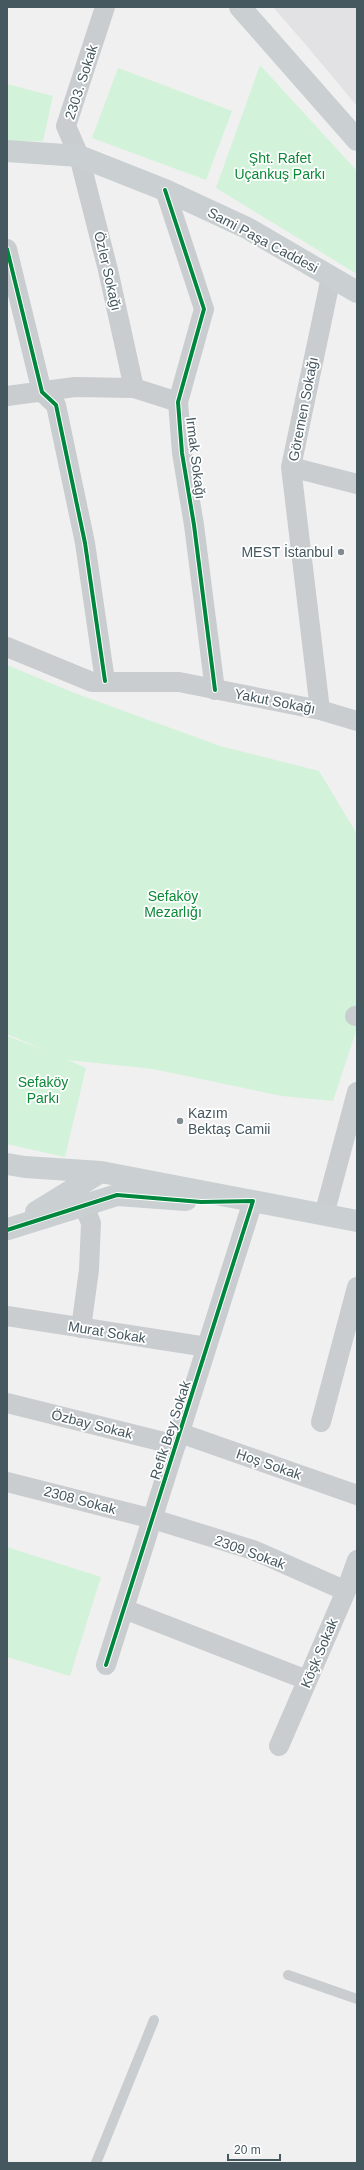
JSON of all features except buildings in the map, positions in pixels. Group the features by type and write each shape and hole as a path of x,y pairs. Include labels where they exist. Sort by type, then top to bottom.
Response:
{"street":[{"name":"2303. Sokak","path":"79,156 66,126 105,7"},
{"path":"240,7 357,140"},
{"name":"Sami Paşa Caddesi","path":"7,150 79,156 165,190 247,228 357,292"},
{"name":"Özler Sokağı","path":"79,156 108,270 134,388"},
{"name":"Irmak Sokağı","path":"165,190 204,309 178,402 182,453 194,525 215,690"},
{"path":"7,249 42,392 56,405 85,544 105,681"},
{"name":"Göremen Sokağı","path":"320,710 291,467 331,277"},
{"path":"7,396 76,387 134,388 178,402"},
{"path":"291,467 357,484"},
{"name":"Yakut Sokağı","path":"7,647 92,682 179,682 320,710 357,721"},
{"path":"324,1215 357,1092"},
{"path":"7,1164 25,1167 101,1172 357,1221"},
{"path":"8,1230 101,1172"},
{"path":"8,1230 117,1195 201,1202 253,1201"},
{"name":"Refik Bey Sokak","path":"106,1665 253,1201"},
{"path":"81,1328 89,1270 91,1223 84,1206"},
{"path":"320,1422 357,1287"},
{"name":"Murat Sokak","path":"7,1316 207,1347"},
{"name":"Özbay Sokak","path":"7,1403 178,1439"},
{"name":"Hoş Sokak","path":"178,1439 357,1495"},
{"name":"2308 Sokak","path":"7,1482 152,1519"},
{"name":"2309 Sokak","path":"152,1519 252,1550 348,1599"},
{"name":"Köşk Sokak","path":"279,1746 308,1680 348,1599 357,1560"},
{"path":"124,1609 308,1680"}],"lane":[{"path":"288,1975 357,1999"},
{"path":"96,2163 154,2020"}],"shaded area":[{"path":"273,7 357,7 357,106 306,45"}],"green space":[{"name":"Şht. Rafet Uçankuş Parkı","path":"260,65 357,171 357,274 216,188"},
{"path":"118,68 232,111 206,180 92,138"},
{"path":"7,84 53,96 43,141 7,141"},
{"name":"Sefaköy Mezarlığı","path":"7,665 72,692 220,746 319,771 357,834 357,1028 333,1101 282,1096 153,1069 68,1060 86,1068 65,1157 7,1144 7,1036 46,1051 7,1034"},
{"path":"7,1547 101,1577 70,1676 7,1657"}],"cycle path":[{"path":"165,190 204,309 178,402 182,453 194,525 215,690"},
{"path":"7,249 42,392 56,405 85,543 105,681"},
{"path":"7,1230 117,1195 201,1202 253,1201 106,1665"}],"place":[{"name":"MEST İstanbul","path":"341,552"},
{"name":"Kazım Bektaş Camii","path":"180,1121"}],"park label":[{"name":"Sefaköy Parkı","path":"43,1090"}]}
